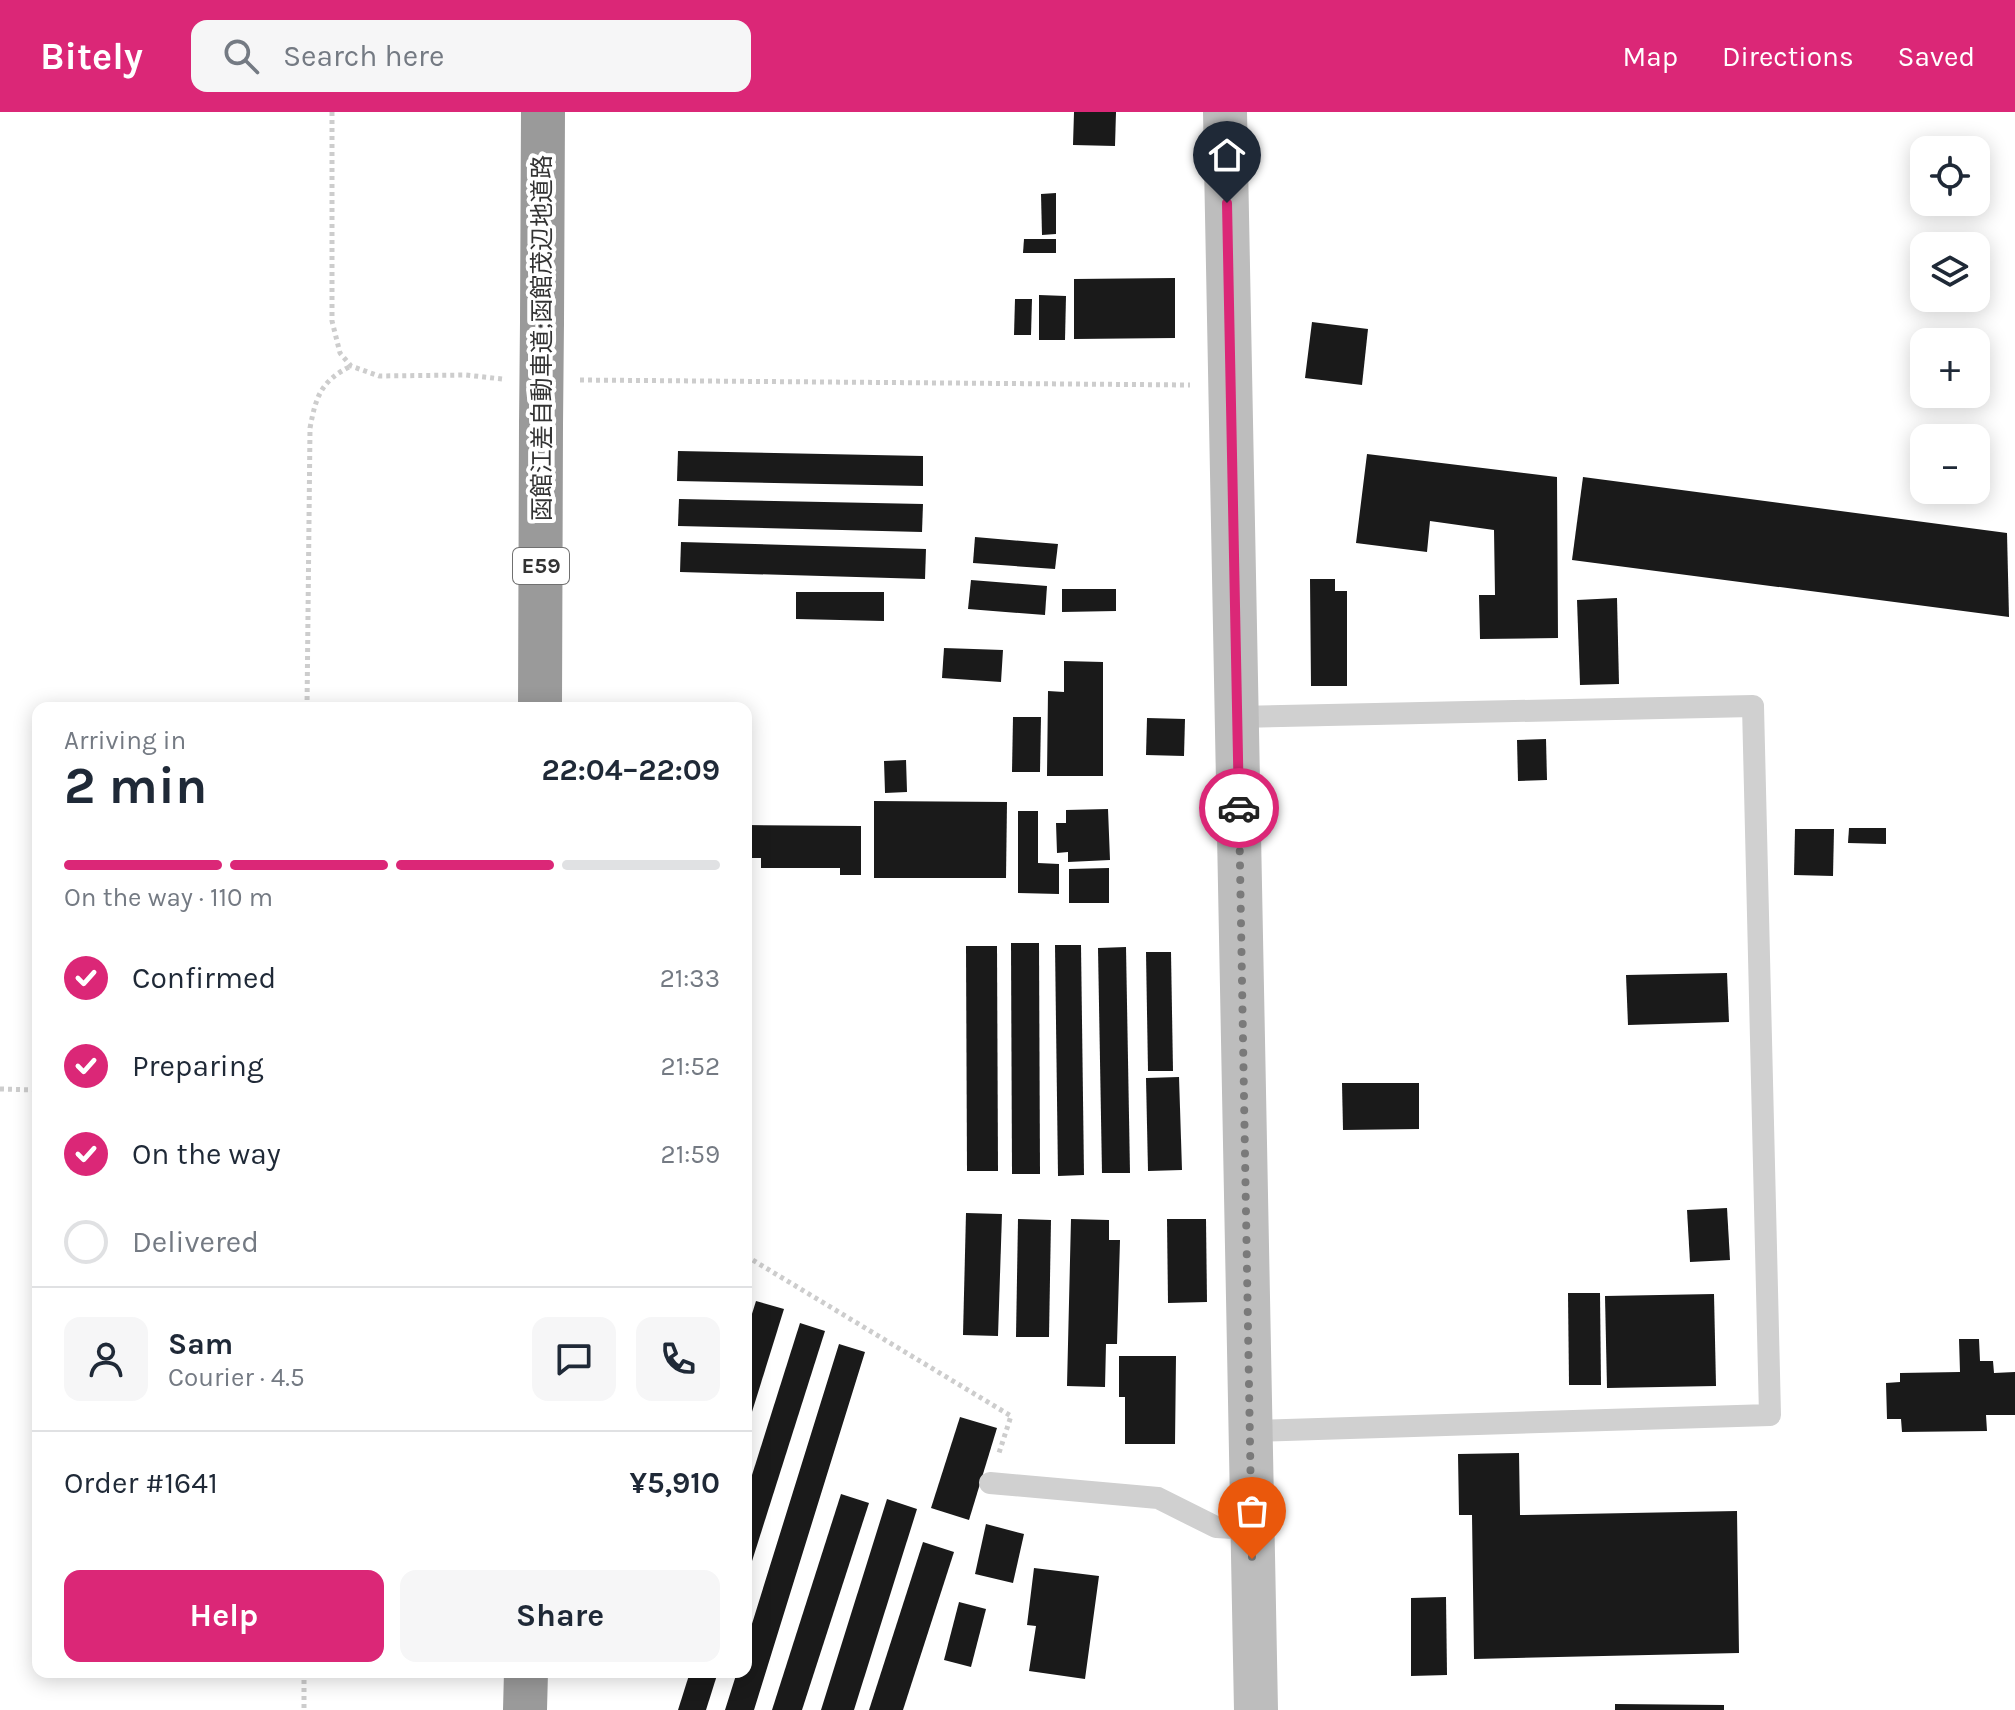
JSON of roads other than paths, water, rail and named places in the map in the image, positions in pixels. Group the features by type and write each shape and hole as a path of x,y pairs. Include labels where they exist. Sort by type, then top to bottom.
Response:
{"highway":[{"name":"函館江差自動車道;函館茂辺地道路","path":"540,702 543,112"},
{"path":"525,1710 526,1678"}],"street":[{"path":"1225,112 1256,1710"}],"lane":[{"path":"1237,717 1753,706 1770,1399 1770,1415 1250,1431"},
{"path":"990,1483 1158,1498 1216,1527 1252,1529"}]}
